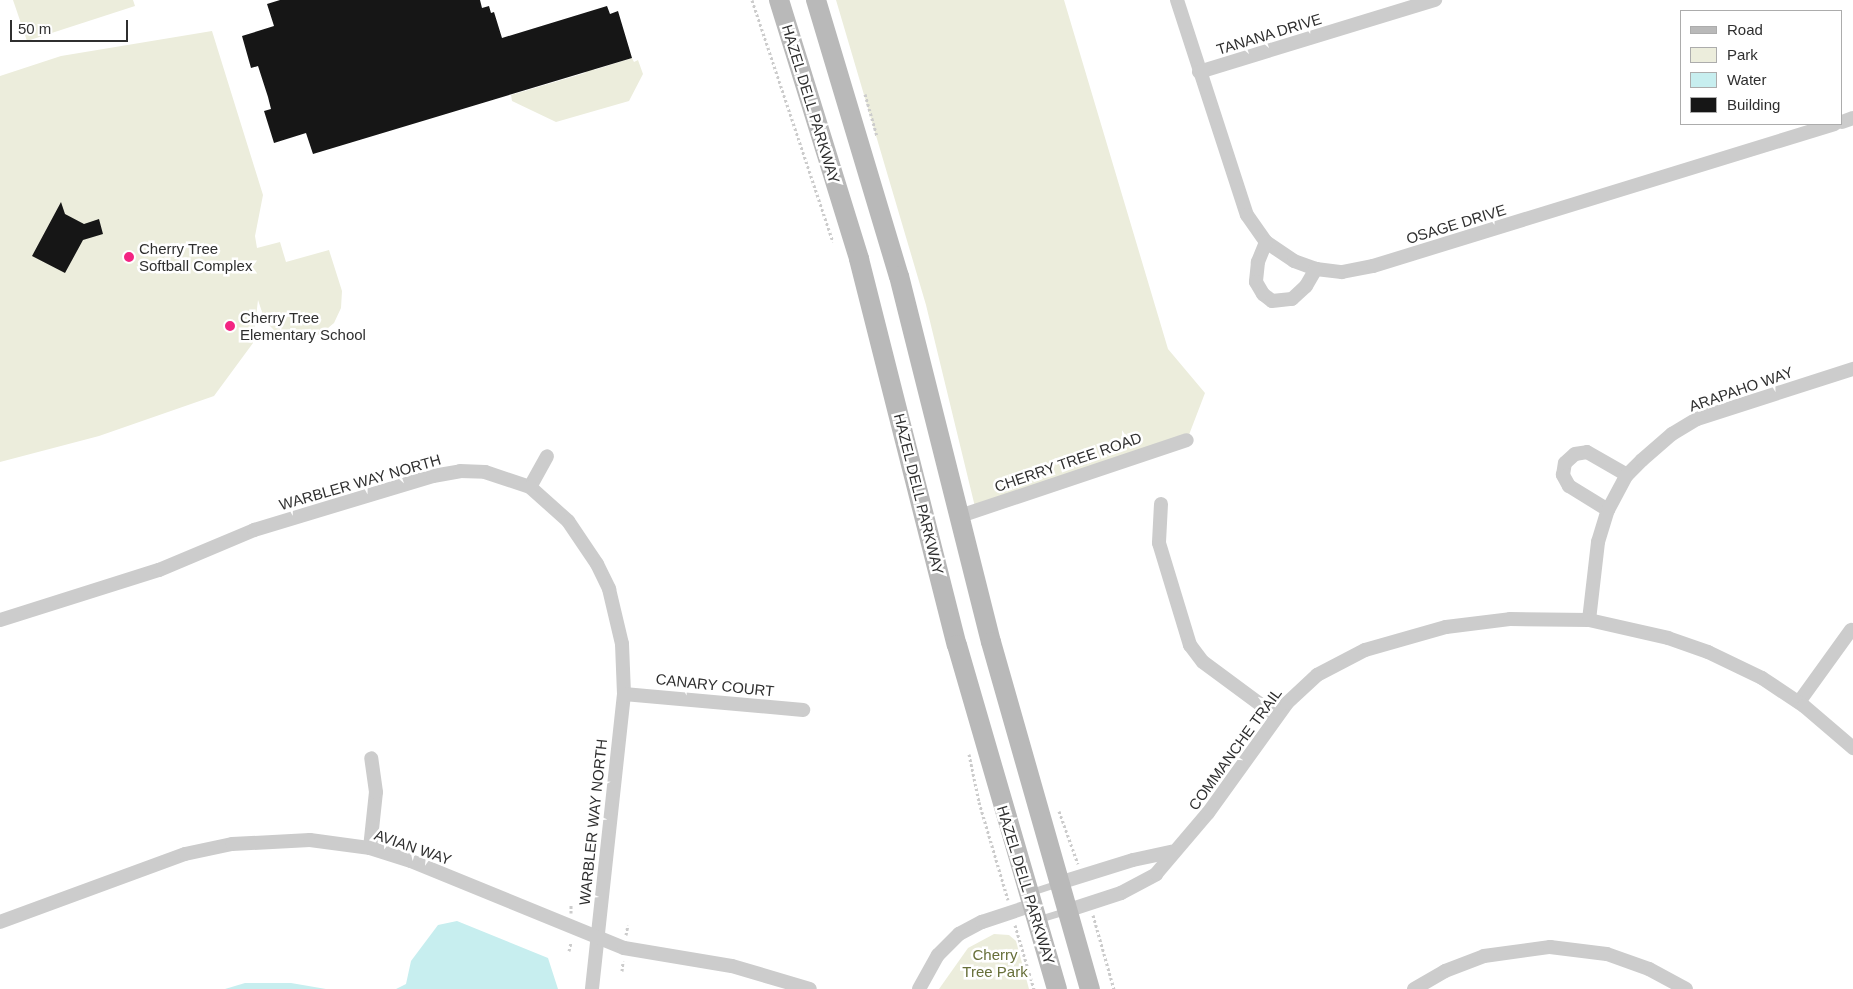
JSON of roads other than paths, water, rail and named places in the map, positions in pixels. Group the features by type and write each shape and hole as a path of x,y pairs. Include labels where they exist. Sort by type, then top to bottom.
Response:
{"main road":[{"name":"HAZEL DELL PARKWAY","path":"779,0 859,259 957,646 1057,989"},
{"name":"HAZEL DELL PARKWAY","path":"816,0 899,276 991,642 1066,911 1090,989"}],"street":[{"name":"OSAGE DRIVE","path":"1176,0 1241,202 1253,227 1266,242 1294,261 1316,269 1342,272 1373,266 1832,125"},
{"name":"TANANA DRIVE","path":"1199,72 1426,1"},
{"path":"1266,242 1258,262 1256,282 1263,294 1272,301 1292,300 1306,286 1316,269"},
{"name":"ARAPAHO WAY","path":"1589,620 1595,559 1608,510 1627,475 1658,444 1697,419 1853,369"},
{"name":"CHERRY TREE ROAD","path":"960,516 1187,440"},
{"path":"1608,510 1569,486 1563,476 1565,463 1575,454 1587,452 1627,475"},
{"path":"530,487 547,456"},
{"name":"WARBLER WAY NORTH","path":"0,620 159,570 254,530 433,476 460,471 485,472 530,487 568,521 597,564 609,589 622,644 624,694 592,989"},
{"path":"1161,504 1159,543 1190,645 1203,662 1276,716"},
{"name":"COMMANCHE TRAIL","path":"1066,911 1134,888 1156,874 1172,852 1208,813 1276,716 1317,675 1351,656 1379,645 1446,627 1484,621 1532,618 1589,620 1692,645 1762,678 1799,702 1853,748"},
{"path":"1799,702 1851,630"},
{"name":"CANARY COURT","path":"624,694 803,710"},
{"path":"370,848 376,792 371,758"},
{"name":"AVIAN WAY","path":"0,922 169,859 224,845 279,840 370,848 411,861 624,948 732,966 810,989"},
{"path":"1059,883 1133,860 1172,852"},
{"path":"919,989 938,955 959,934 982,922 1032,906"},
{"path":"1414,989 1446,971 1484,956 1550,947 1615,957 1649,969 1686,989"}],"lane":[{"path":"1032,906 1059,883"},
{"path":"1032,906 1066,911"}],"water":[{"path":"457,921 548,958 558,989 396,989 406,984 411,961 438,925"},
{"path":"245,983 291,983 326,989 225,989"}],"place":[{"name":"Cherry Tree Softball Complex","path":"129,257"},
{"name":"Cherry Tree Elementary School","path":"230,326"}],"park label":[{"name":"Cherry Tree Park","path":"995,962"}]}
